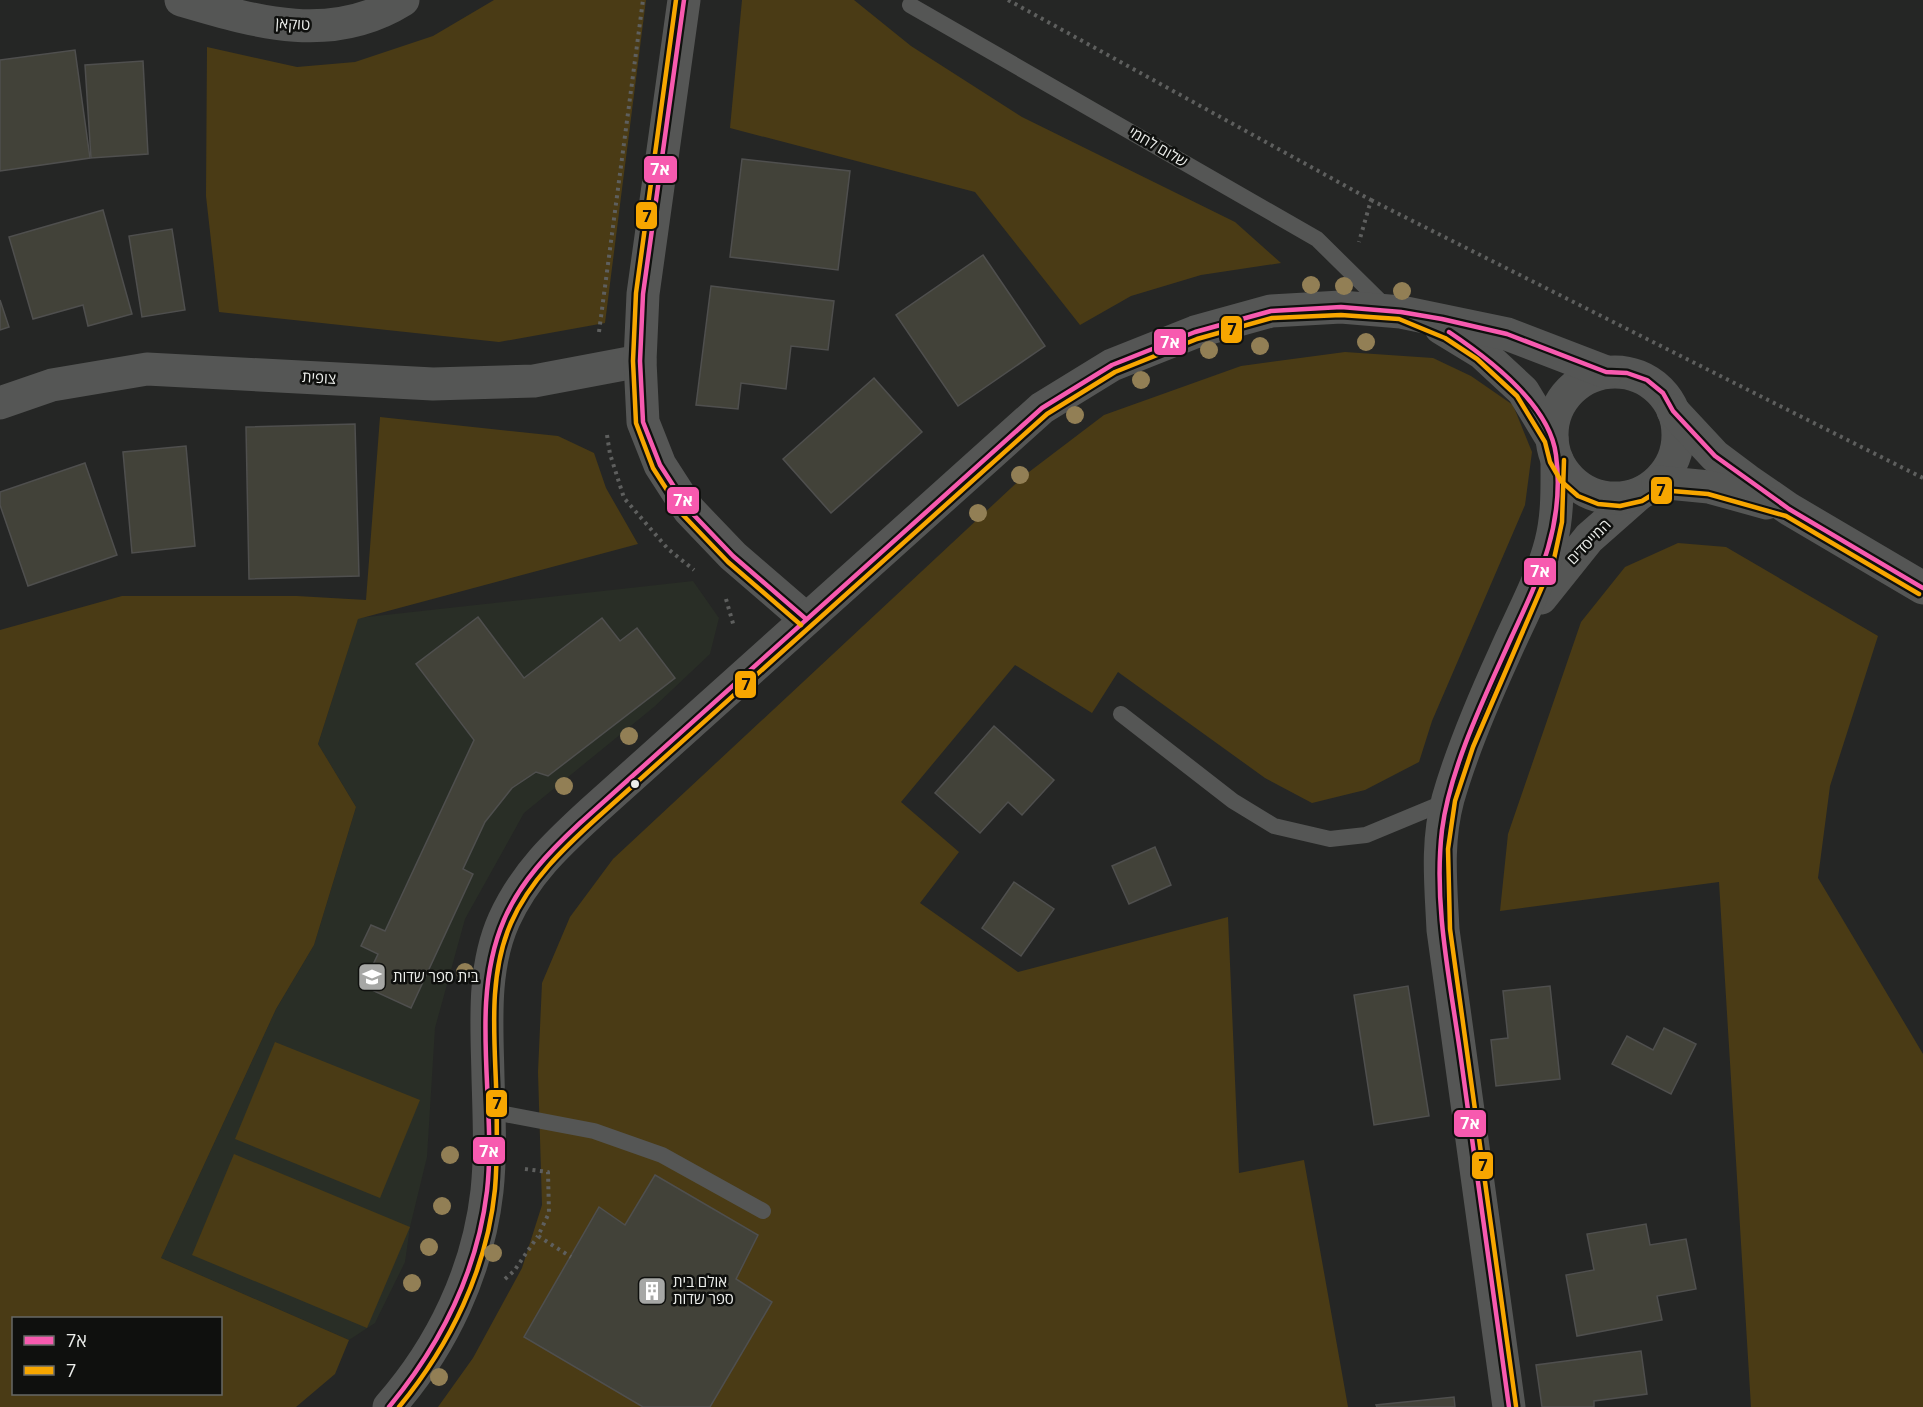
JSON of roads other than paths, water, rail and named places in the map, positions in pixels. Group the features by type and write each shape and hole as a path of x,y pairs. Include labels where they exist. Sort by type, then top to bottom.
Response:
{"street":[{"name":"טוקאן","path":"181,0 250,20 306,27 345,24 404,0"},
{"path":"684,0 643,294 640,361 643,422 660,465 689,510 733,555 806,619"},
{"path":"389,1407 409,1384 438,1341 463,1285 476,1246 487,1192 489,1111 487,1017 490,962 503,921 523,886 555,846 1042,408 1112,365 1195,333 1271,311 1341,307 1396,312 1507,334 1606,372 1627,373 1647,380 1663,393 1674,411 1715,456 1789,509 1923,588"},
{"path":"1396,312 1448,331 1482,353 1523,391 1567,477 1582,489 1600,497 1620,499 1648,488 1709,487 1789,509"},
{"name":"צופית","path":"0,403 52,385 147,369 433,384 534,381 640,361"},
{"path":"1554,449 1554,420 1561,403 1573,388 1588,378 1606,372"},
{"path":"1648,488 1670,467 1677,449 1678,429 1674,411"},
{"name":"המייסדים","path":"1509,1407 1443,930 1439,860 1448,801 1476,720 1533,594 1551,542 1557,507 1554,449"},
{"name":"המייסדים","path":"1504,654 1547,587 1568,562 1589,538 1648,488"}],"lane":[{"name":"שלום לחמי","path":"910,4 1317,239 1351,273 1396,312"},
{"path":"1121,714 1233,801 1274,826 1330,840 1366,835 1448,801"},
{"path":"489,1111 594,1131 662,1155 763,1210"}],"place":[{"name":"בית ספר שדות","path":"372,977"},
{"name":"אולם בית ספר שדות","path":"652,1291"}]}
